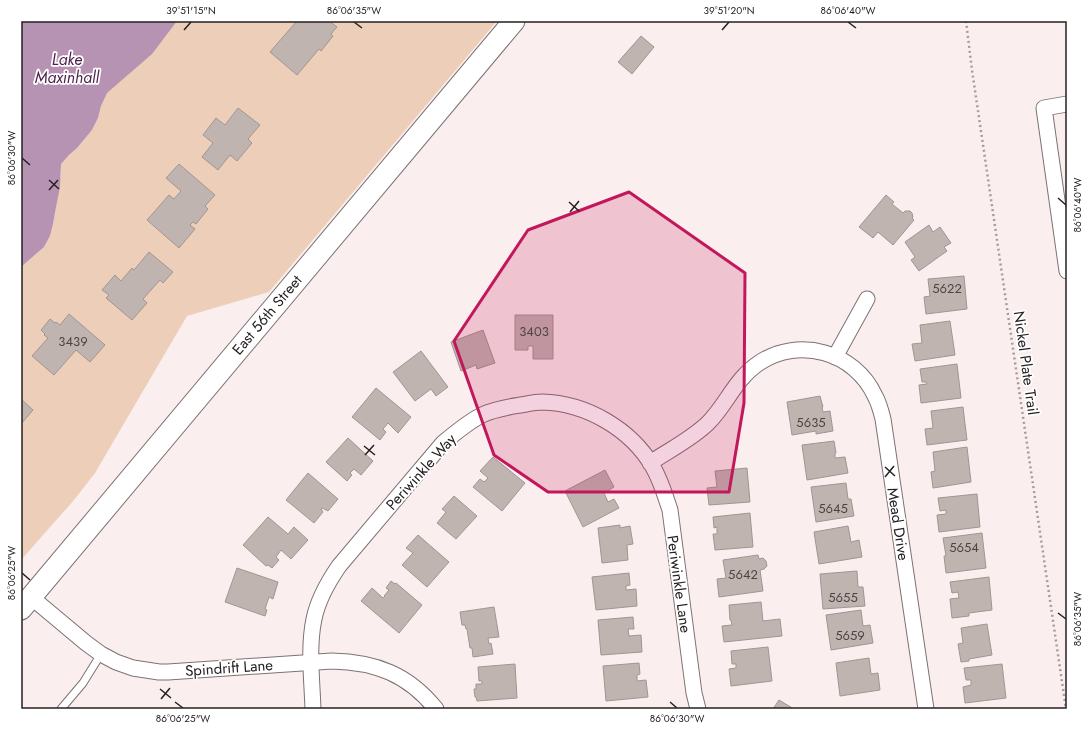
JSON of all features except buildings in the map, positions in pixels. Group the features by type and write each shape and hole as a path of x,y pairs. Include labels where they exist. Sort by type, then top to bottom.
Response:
{"street":[{"name":"East 56th Street","path":"26,603 514,21"},
{"path":"1067,104 1044,108 1067,271"},
{"path":"835,357 868,299"},
{"name":"Mead Drive","path":"650,462 708,424 724,404 734,386 745,374 758,363 772,355 787,351 804,350 820,352 835,357 850,365 862,376 876,396 880,411 926,709"},
{"name":"Periwinkle Way","path":"313,709 311,636 314,619 329,580 344,560 443,443 462,427 483,414 499,409 539,402 572,407 596,416 617,428 633,442 650,462"},
{"name":"Periwinkle Lane","path":"650,462 658,476 670,510 693,685 698,709"},
{"name":"Spindrift Lane","path":"26,603 101,654 116,662 142,670 163,672 311,662 357,662 382,669 404,680 412,685 436,709"}],"lane":[{"path":"62,709 83,683 101,654"}],"path":[{"name":"Nickel Plate Trail","path":"966,21 973,78 1066,709"}],"highlighted area":[{"path":"629,192 745,273 744,403 729,492 548,492 494,455 454,341 528,230"}],"shaded area":[{"path":"177,21 497,21 269,292 187,316 95,473 74,500 21,560 21,267 44,247 50,236 61,173 60,164 77,148 92,130 98,118 106,93 128,74"}],"water":[{"name":"Lake Maxinhall","path":"21,21 177,21 152,54 107,93 92,130 61,164 60,187 50,236 44,247 21,267"}]}
